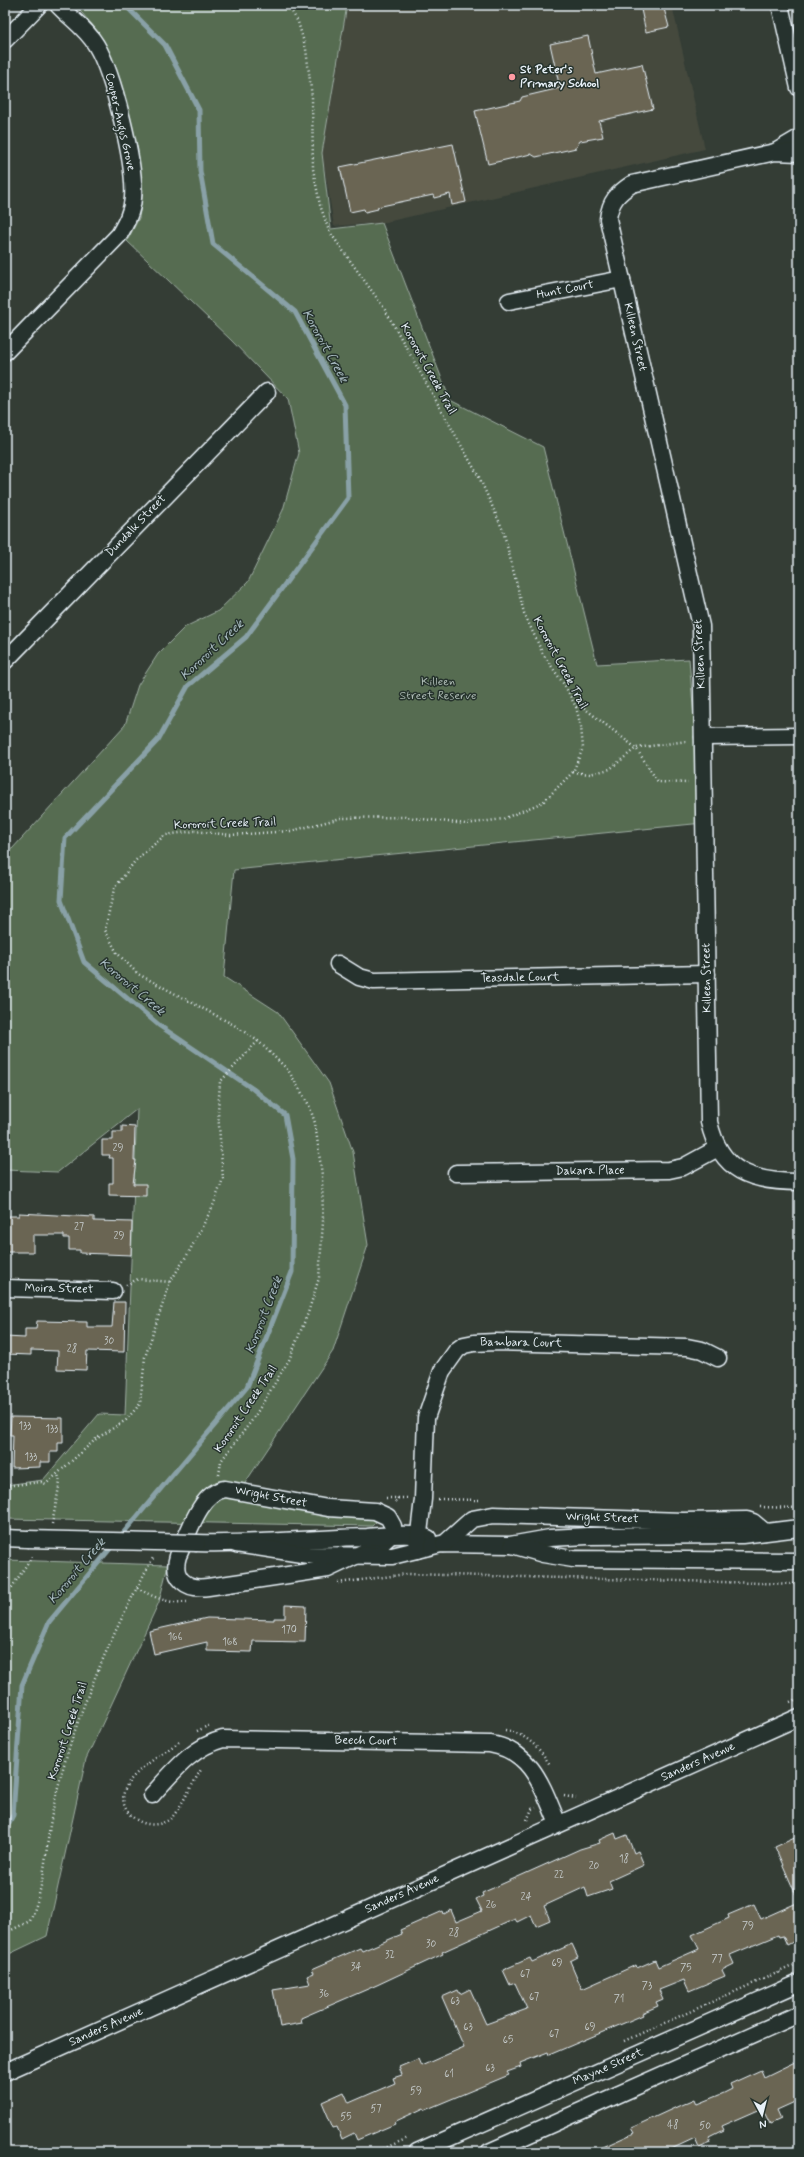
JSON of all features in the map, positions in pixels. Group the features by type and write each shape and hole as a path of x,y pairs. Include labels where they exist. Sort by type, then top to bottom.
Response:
{"street":[{"path":"5,40 39,5"},
{"name":"Couper-Angus Grove","path":"5,352 119,235 128,220 133,200 134,184 130,158 104,59 87,31 58,5"},
{"path":"780,5 799,88"},
{"name":"Killeen Street","path":"775,152 799,138"},
{"name":"Killeen Street","path":"799,153 775,152 632,184 619,192 612,202 608,219 700,626 707,974 708,1111 711,1130 718,1148 730,1162 747,1175 765,1181 799,1182"},
{"name":"Hunt Court","path":"509,301 622,279"},
{"name":"Dundalk Street","path":"5,661 267,392"},
{"path":"703,737 799,736"},
{"name":"Teasdale Court","path":"338,964 359,977 374,981 707,974"},
{"name":"Dakara Place","path":"456,1174 669,1170 683,1167 718,1148"},
{"name":"Moira Street","path":"5,1288 113,1291"},
{"name":"Bambara Court","path":"417,1543 423,1499 426,1418 442,1371 457,1350 464,1345 494,1342 687,1348 702,1350 718,1358"},
{"name":"Wright Street","path":"358,1556 321,1571 199,1588 192,1587 183,1581 178,1572 177,1561 203,1504 208,1496 219,1490 236,1490 328,1508 375,1511 390,1520 394,1528 392,1536"},
{"name":"Bambara Court","path":"423,1499 430,1525 442,1544"},
{"name":"Wright Street","path":"442,1544 472,1520 493,1515 697,1521 747,1520 753,1522 765,1532"},
{"name":"Wright Street","path":"5,1538 236,1544 308,1539 392,1536 417,1543 510,1545 568,1537 732,1535 799,1528"},
{"path":"358,1556 382,1544 392,1536"},
{"name":"Wright Street","path":"236,1544 308,1555 392,1556 417,1543"},
{"name":"Wright Street","path":"510,1545 543,1554 573,1559 799,1561"},
{"name":"Sanders Avenue","path":"5,2072 799,1717"},
{"name":"Beech Court","path":"152,1795 191,1754 212,1742 222,1739 490,1744 510,1750 530,1766 558,1824"},
{"name":"Mayne Street","path":"417,2152 799,1984"},
{"path":"489,2152 799,2014"}],"path":[{"name":"Kororoit Creek Trail","path":"214,1477 219,1475 221,1461 253,1419 289,1360 308,1313 319,1278 323,1222 322,1191 315,1123 308,1105 288,1070 258,1041 234,1025 138,974 117,953 105,930 114,889 135,861 165,835 195,831 231,835 291,831 341,818 405,818 466,824 503,819 543,802 573,772 583,748 581,727 576,707 565,686 543,654 524,613 503,530 479,476 384,308 329,232 320,205 313,169 312,97 306,49 298,22 288,5"},
{"path":"576,707 584,708 636,748 658,782 703,783"},
{"path":"573,772 590,774 610,769 636,748 703,737"},
{"path":"5,1486 41,1482 46,1484 96,1438 126,1420 140,1404 145,1357 170,1282 189,1252 212,1206 223,1179 218,1112 220,1082 258,1041"},
{"path":"113,1291 138,1279 170,1282"},
{"name":"Kororoit Creek Trail","path":"5,1933 30,1922 39,1900 53,1809 62,1775 87,1698 137,1588 154,1556"},
{"path":"330,1584 407,1574 799,1584"},
{"path":"137,1588 159,1600 178,1603 199,1600 199,1588"}],"shaded area":[{"name":"St Peter's Primary School","path":"347,5 672,5 705,149 382,223 334,226 322,153"}],"green space":[{"name":"Killeen Street Reserve","path":"75,5 347,5 322,153 331,229 382,223 450,400 543,447 597,664 689,659 703,823 234,870 224,977 278,1012 329,1083 353,1152 368,1245 333,1351 235,1498 373,1518 377,1521 372,1526 5,1519 5,1485 43,1480 99,1414 125,1415 137,1109 58,1172 5,1170 5,849 12,849 125,725 138,685 158,654 185,627 218,611 248,582 283,510 299,453 288,399 231,340 127,241 139,218 143,191 140,169 112,57 94,27"},
{"path":"5,1560 168,1565 159,1602 86,1759 47,1936 5,1956"}],"building":[{"path":"640,5 663,5 669,27 646,32"},
{"path":"588,36 596,74 642,64 653,109 599,121 603,137 580,141 576,148 536,157 531,154 488,164 475,111 520,101 522,97 560,88 550,44"},
{"path":"453,144 466,202 452,205 450,194 434,198 433,195 377,207 378,209 365,212 364,209 350,212 340,167"},
{"path":"122,1126 135,1127 134,1160 136,1160 133,1184 146,1184 146,1196 109,1195 109,1183 113,1183 113,1158 109,1158 110,1155 102,1155 102,1140 113,1140 113,1132 122,1132"},
{"path":"19,1213 94,1217 94,1221 132,1222 131,1255 80,1253 80,1250 69,1250 69,1238 64,1238 64,1235 33,1235 33,1252 5,1252 5,1216 19,1216"},
{"path":"114,1302 125,1302 124,1352 87,1351 86,1370 57,1369 58,1351 31,1350 31,1355 5,1354 5,1337 25,1338 25,1329 36,1329 37,1321 87,1322 87,1327 112,1327"},
{"path":"11,1417 63,1418 63,1443 58,1443 58,1452 50,1452 50,1462 40,1462 40,1467 12,1468 13,1435 10,1435"},
{"path":"285,1605 306,1606 305,1642 253,1641 252,1652 207,1651 207,1642 154,1654 149,1631 207,1618 274,1620 274,1618 285,1618"},
{"path":"615,1833 617,1839 627,1835 634,1853 638,1851 644,1865 609,1881 612,1889 588,1897 585,1887 544,1906 550,1920 536,1926 531,1915 517,1922 515,1919 442,1952 443,1954 377,1985 301,2018 302,2023 280,2027 273,1990 310,1984 307,1976 314,1973 312,1969 360,1948 362,1951 402,1934 400,1930 443,1911 444,1914 451,1910 456,1922 482,1911 476,1899 483,1896 482,1893 580,1849 600,1843 599,1840"},
{"path":"799,1836 799,1902 775,1847"},
{"path":"799,1902 799,1939 787,1945 783,1936 779,1937 778,1935 730,1955 734,1964 722,1970 725,1976 689,1991 684,1980 659,1990 663,1999 656,2002 658,2006 642,2013 643,2015 549,2055 548,2052 520,2063 521,2067 507,2072 509,2075 425,2110 424,2108 394,2122 395,2124 357,2140 354,2133 342,2139 337,2127 333,2128 322,2102 344,2092 349,2103 395,2083 393,2078 402,2075 399,2067 418,2059 421,2066 464,2047 442,1997 458,1990 460,1994 470,1989 486,2024 527,2009 515,1983 510,1985 503,1970 530,1958 532,1962 572,1944 578,1957 570,1961 582,1989 636,1965 637,1968 655,1960 658,1967 699,1949 692,1935 729,1918 728,1915 754,1904 761,1919"},
{"path":"799,2060 799,2100 777,2110 781,2119 770,2124 762,2108 721,2126 723,2130 709,2137 711,2142 699,2147 695,2138 665,2152 592,2152 634,2133 631,2128 681,2105 695,2099 697,2104 732,2089 730,2084 761,2070 764,2077"}],"waterway":[{"name":"Kororoit Creek","path":"119,1538 247,1387 292,1272 293,1159 285,1115 253,1089 160,1026 84,962 61,900 65,838 158,740 188,686 246,637 348,498 345,405 295,312 213,244 200,171 199,110 165,45 125,5"},
{"name":"Kororoit Creek","path":"5,1830 13,1815 22,1685 49,1622 114,1544"}],"place":[{"name":"St Peter's Primary School","path":"512,77"}]}
